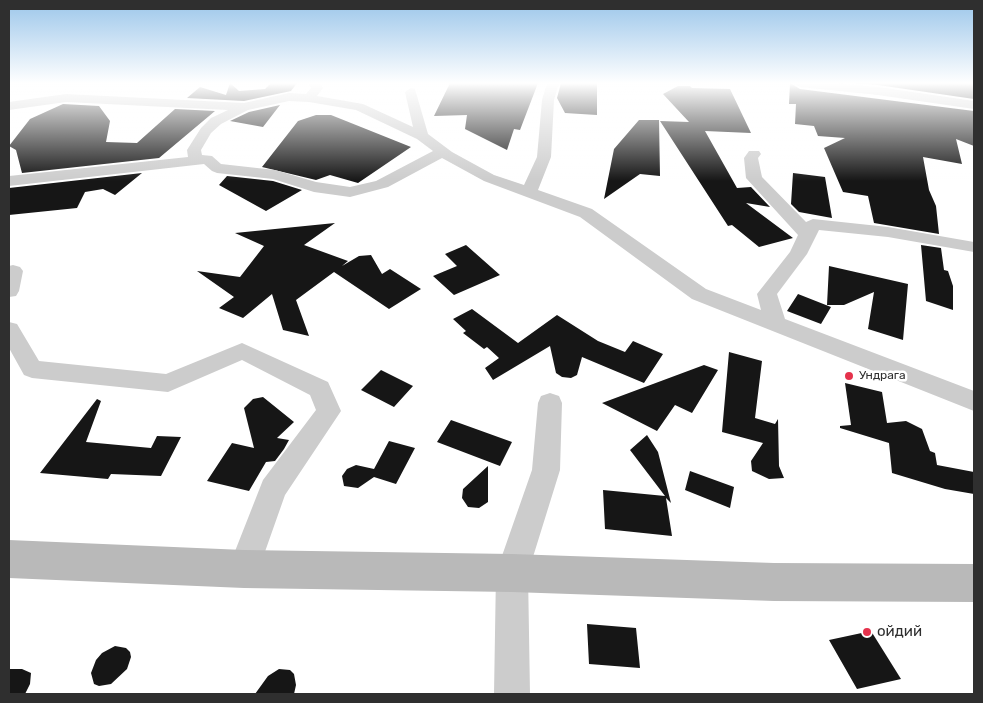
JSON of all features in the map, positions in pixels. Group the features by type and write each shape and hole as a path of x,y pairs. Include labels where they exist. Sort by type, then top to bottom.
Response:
{"main road":[{"path":"9,559 244,569 512,573 774,582 974,583"}],"street":[{"path":"196,160 194,150 206,131 216,121 226,116"},
{"path":"378,116 422,136 442,152 489,178 586,213 699,294 974,401"},
{"path":"417,116 422,136"},
{"path":"529,193 544,158 547,116"},
{"path":"9,181 207,159 217,168 275,175 314,187 350,192 382,184 442,152"},
{"path":"754,154 751,158 754,178 808,235"},
{"path":"775,322 767,294 798,254 813,224 888,232 974,247"},
{"path":"9,291 13,271"},
{"path":"9,329 20,364 168,382 242,351 320,389 329,411 273,489 244,569"},
{"path":"512,694 512,573 546,470 550,403"}],"building":[{"path":"37,116 106,116 110,121 106,142 137,143 167,116 209,116 159,158 22,173 16,150 9,146 30,119"},
{"path":"241,116 272,116 263,127 230,121"},
{"path":"314,116 333,116 411,147 358,183 330,175 316,180 262,167 298,121"},
{"path":"467,116 525,116 520,130 514,129 507,150 465,129"},
{"path":"683,116 743,116 751,133 705,131 737,188 751,187 770,207 746,203 793,238 759,247 732,225 728,226 660,121 689,122"},
{"path":"795,116 974,116 974,146 956,139 962,164 923,157 929,190 936,206 939,234 874,223 868,196 843,192 824,148 845,138 818,136 814,126 795,124"},
{"path":"639,120 659,120 660,176 640,174 604,199 614,149"},
{"path":"142,173 115,195 103,189 85,192 77,208 9,215 9,188"},
{"path":"793,173 825,177 832,218 799,212 791,204"},
{"path":"227,176 273,181 302,190 266,211 219,185"},
{"path":"335,223 304,245 348,261 342,266 359,256 371,255 382,274 390,269 421,289 389,309 334,272 296,300 309,336 283,330 272,294 243,318 219,308 234,297 197,271 240,277 264,246 235,233"},
{"path":"466,245 500,275 454,295 433,276 457,266 445,254"},
{"path":"921,245 941,248 944,270 948,271 953,286 953,310 926,301"},
{"path":"829,266 908,284 903,340 868,329 874,292 844,305 827,305"},
{"path":"798,294 831,307 821,324 787,311"},
{"path":"472,309 518,343 557,315 598,341 625,352 633,341 663,354 644,383 582,357 577,375 571,378 562,377 556,373 550,346 493,380 485,368 499,358 487,347 484,349 463,333 466,331 453,319"},
{"path":"729,352 762,361 755,418 775,424 778,419 779,466 784,478 769,479 752,471 751,461 763,443 722,432"},
{"path":"704,365 718,370 692,413 675,405 657,431 602,403"},
{"path":"381,370 413,386 394,407 361,390"},
{"path":"845,383 882,392 887,423 906,421 922,429 930,451 935,453 937,465 974,472 974,494 945,489 892,473 889,443 840,428 840,426 851,425"},
{"path":"263,397 294,422 277,438 289,440 284,449 275,461 266,462 249,491 207,481 232,443 254,448 244,408 253,399"},
{"path":"97,399 101,401 86,442 151,448 157,436 181,437 161,476 111,474 108,479 40,473"},
{"path":"451,420 512,442 500,466 437,442"},
{"path":"647,435 658,452 671,503 666,498 672,536 605,529 603,490 665,496 630,450"},
{"path":"389,441 415,448 396,484 374,477 358,488 344,486 342,476 347,469 356,465 374,469"},
{"path":"488,466 488,502 479,508 468,507 462,498 463,489"},
{"path":"690,471 734,487 730,508 685,490"},
{"path":"587,624 636,628 640,668 589,664"},
{"path":"871,631 901,679 857,689 829,640"},
{"path":"115,646 126,648 130,652 131,657 127,669 111,684 99,686 94,684 91,673 96,660 102,653"},
{"path":"9,669 22,669 31,673 30,684 25,694 9,694"},
{"path":"279,669 290,670 294,674 296,685 294,694 255,694 268,676"}],"place":[{"name":"Ундрага","path":"849,376"},
{"name":"ойдий","path":"867,632"}]}
